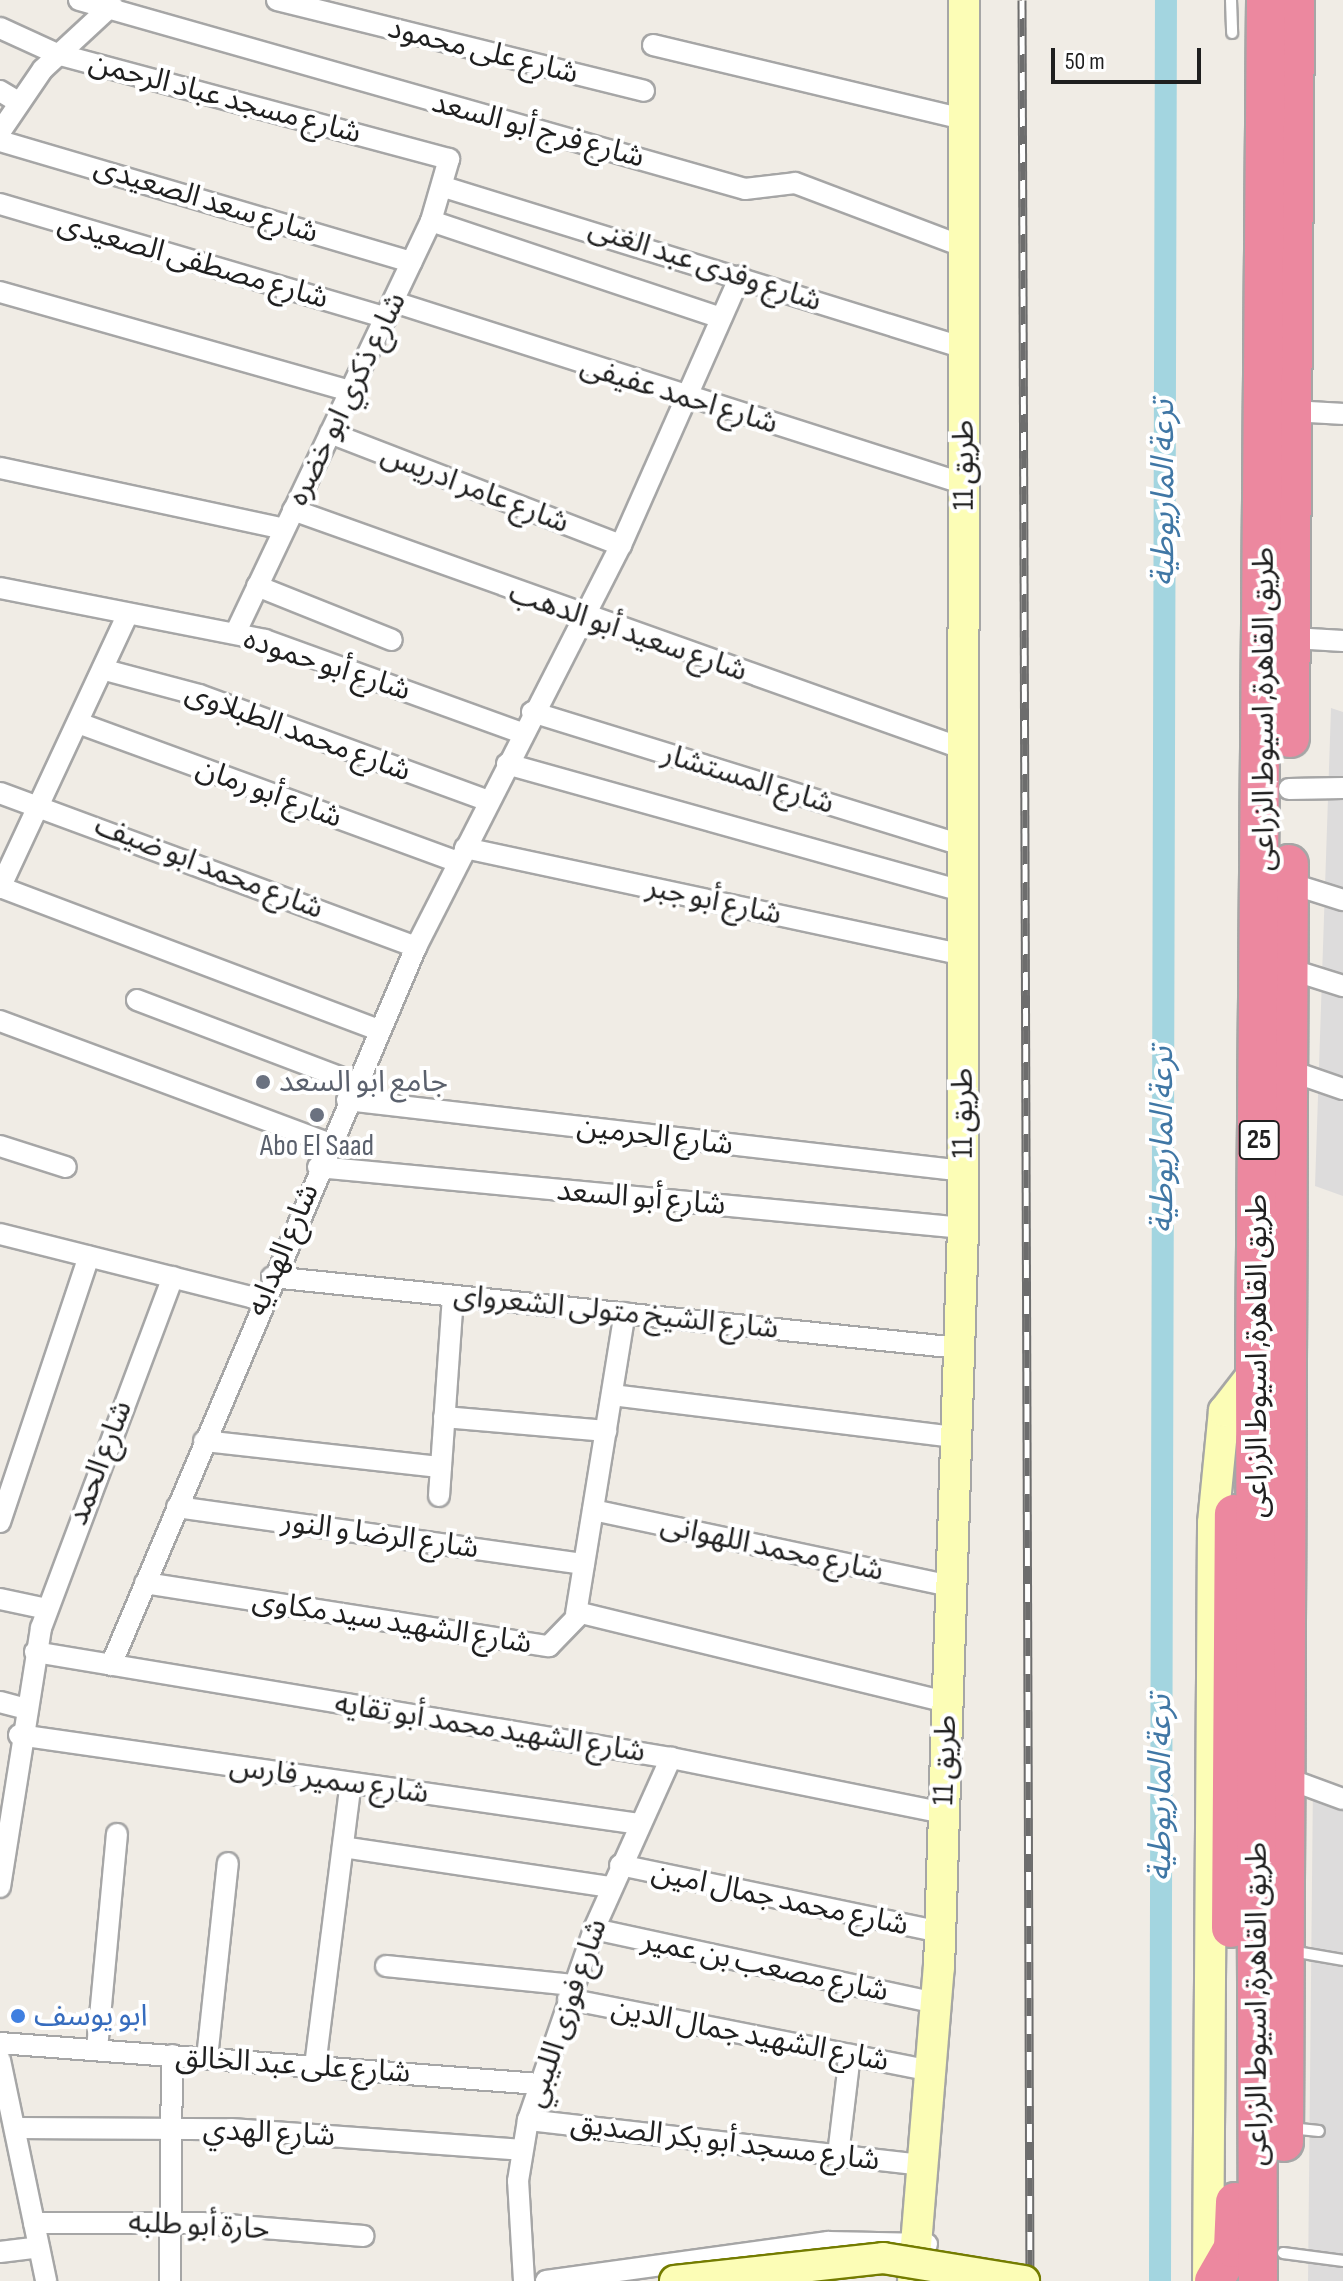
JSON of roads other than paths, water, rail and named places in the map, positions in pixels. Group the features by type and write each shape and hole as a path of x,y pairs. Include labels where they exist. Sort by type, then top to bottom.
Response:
{"highway":[{"name":"طريق القاهرة, اسيوط الزراعى","path":"1258,2281 1255,1371 1266,0"},
{"name":"طريق القاهرة, اسيوط الزراعى","path":"1283,2267 1302,2129 1285,1950 1295,0"},
{"path":"1211,2281 1233,2248 1236,2223 1227,1656 1237,1478 1256,1441"}],"street":[{"name":"شارع فرج أبو السعد","path":"79,0 112,5 745,189 795,183 964,247"},
{"name":"شارع على محمود","path":"277,0 644,91"},
{"name":"طريق 11","path":"922,2237 922,2165 932,2071 940,1932 963,1228 964,0"},
{"path":"0,132 9,97 112,5"},
{"name":"شارع مسجد عباد الرحمن","path":"0,28 57,54 450,162"},
{"path":"653,45 964,119"},
{"name":"شارع سعد الصعيدى","path":"0,141 412,262"},
{"name":"شارع ذكري ابو خضره","path":"235,633 431,221 450,162"},
{"name":"شارع وفدى عبد الغنى","path":"444,187 740,276 964,348"},
{"name":"شارع مصطفى الصعيدى","path":"0,204 390,310"},
{"path":"431,221 721,318"},
{"name":"شارع الهدايه","path":"111,1665 328,1143 416,947 532,712 621,545 740,276"},
{"path":"0,292 351,391"},
{"name":"شارع احمد عفيفى","path":"390,310 965,484"},
{"path":"1293,411 1343,414"},
{"name":"شارع عامر ادريس","path":"330,433 621,545"},
{"name":"شارع سعيد أبو الدهب","path":"0,468 289,520 583,617 964,749"},
{"path":"257,586 392,640"},
{"name":"شارع أبو حموده","path":"0,588 126,618 235,633 522,733"},
{"path":"126,618 44,804 0,888 379,1030"},
{"path":"1293,638 1343,641"},
{"name":"شارع محمد الطبلاوى","path":"105,670 199,695 488,801"},
{"name":"شارع المستشار","path":"532,712 965,846"},
{"name":"شارع أبو رمان","path":"81,724 461,855"},
{"path":"507,764 965,892"},
{"path":"1289,789 1343,788"},
{"name":"شارع محمد ابو ضيف","path":"0,793 44,804 416,947"},
{"name":"شارع أبو جبر","path":"461,855 964,955"},
{"path":"1289,883 1343,900"},
{"path":"1289,969 1343,986"},
{"name":"شارع الحرمين","path":"137,1000 351,1091 963,1171"},
{"path":"0,1021 328,1143"},
{"path":"1288,1070 1343,1089"},
{"path":"0,1146 66,1167"},
{"name":"شارع أبو السعد","path":"318,1167 963,1228"},
{"path":"0,1234 263,1300"},
{"path":"0,1522 89,1256"},
{"name":"شارع الحمد","path":"35,1652 47,1609 173,1277"},
{"name":"شارع الشيخ متولى الشعرواى","path":"272,1277 959,1348"},
{"path":"439,1496 453,1296"},
{"path":"576,1614 625,1313"},
{"path":"1211,2281 1213,1523 1224,1411 1255,1371"},
{"path":"612,1395 956,1437"},
{"path":"444,1417 606,1431"},
{"path":"204,1441 441,1467"},
{"name":"شارع الرضا و النور","path":"177,1507 584,1564"},
{"name":"شارع محمد اللهوانى","path":"593,1510 951,1586"},
{"name":"شارع الشهيد سيد مكاوى","path":"145,1583 549,1646 560,1642 576,1614 947,1702"},
{"path":"0,1599 47,1609"},
{"path":"0,1887 5,1813 35,1652"},
{"name":"شارع الشهيد محمد أبو تقايه","path":"35,1652 671,1758 944,1813"},
{"path":"0,1702 23,1708"},
{"name":"شارع سمير فارس","path":"19,1735 639,1824"},
{"name":"شارع فوزى الليبي","path":"524,2281 521,2150 528,2120 594,1929 620,1865 671,1758"},
{"path":"1286,1778 1343,1799"},
{"path":"315,2066 351,1783"},
{"path":"97,2049 117,1834"},
{"path":"343,1847 611,1887"},
{"path":"207,2058 228,1863"},
{"name":"شارع محمد جمال امين","path":"620,1865 940,1932"},
{"name":"شارع مصعب بن عمير","path":"594,1929 937,2003"},
{"name":"شارع الشهيد جمال الدين","path":"386,1966 570,1992 932,2071"},
{"name":"شارع على عبد الخالق","path":"0,2043 539,2084"},
{"path":"170,2281 172,2055"},
{"path":"838,2155 850,2055"},
{"path":"0,2060 12,2139 46,2281"},
{"name":"شارع مسجد أبو بكر الصديق","path":"528,2120 922,2165"},
{"name":"شارع الهدي","path":"12,2139 171,2130 521,2150"},
{"name":"حارة أبو طلبه","path":"34,2223 170,2222 363,2236"},
{"path":"546,2281 624,2276 735,2255 828,2242 922,2237"},
{"path":"913,2281 922,2237"},
{"path":"806,2281 932,2281 922,2237"},
{"path":"0,2252 39,2247"},
{"path":"735,2255 740,2281"},
{"path":"675,2281 883,2258 1024,2281"}],"lane":[{"path":"1231,0 1232,33"},
{"path":"1285,1950 1343,1960"},
{"path":"1283,2267 1343,2261"}],"waterway":[{"name":"ترعة الماريوطية","path":"1160,2281 1166,0"}],"railway":[{"path":"1022,0 1030,2281"}],"place":[{"name":"جامع ابو السعد","path":"263,1082"},
{"name":"Abo El Saad","path":"317,1115"},
{"name":"ابو يوسف","path":"18,2016"}]}
